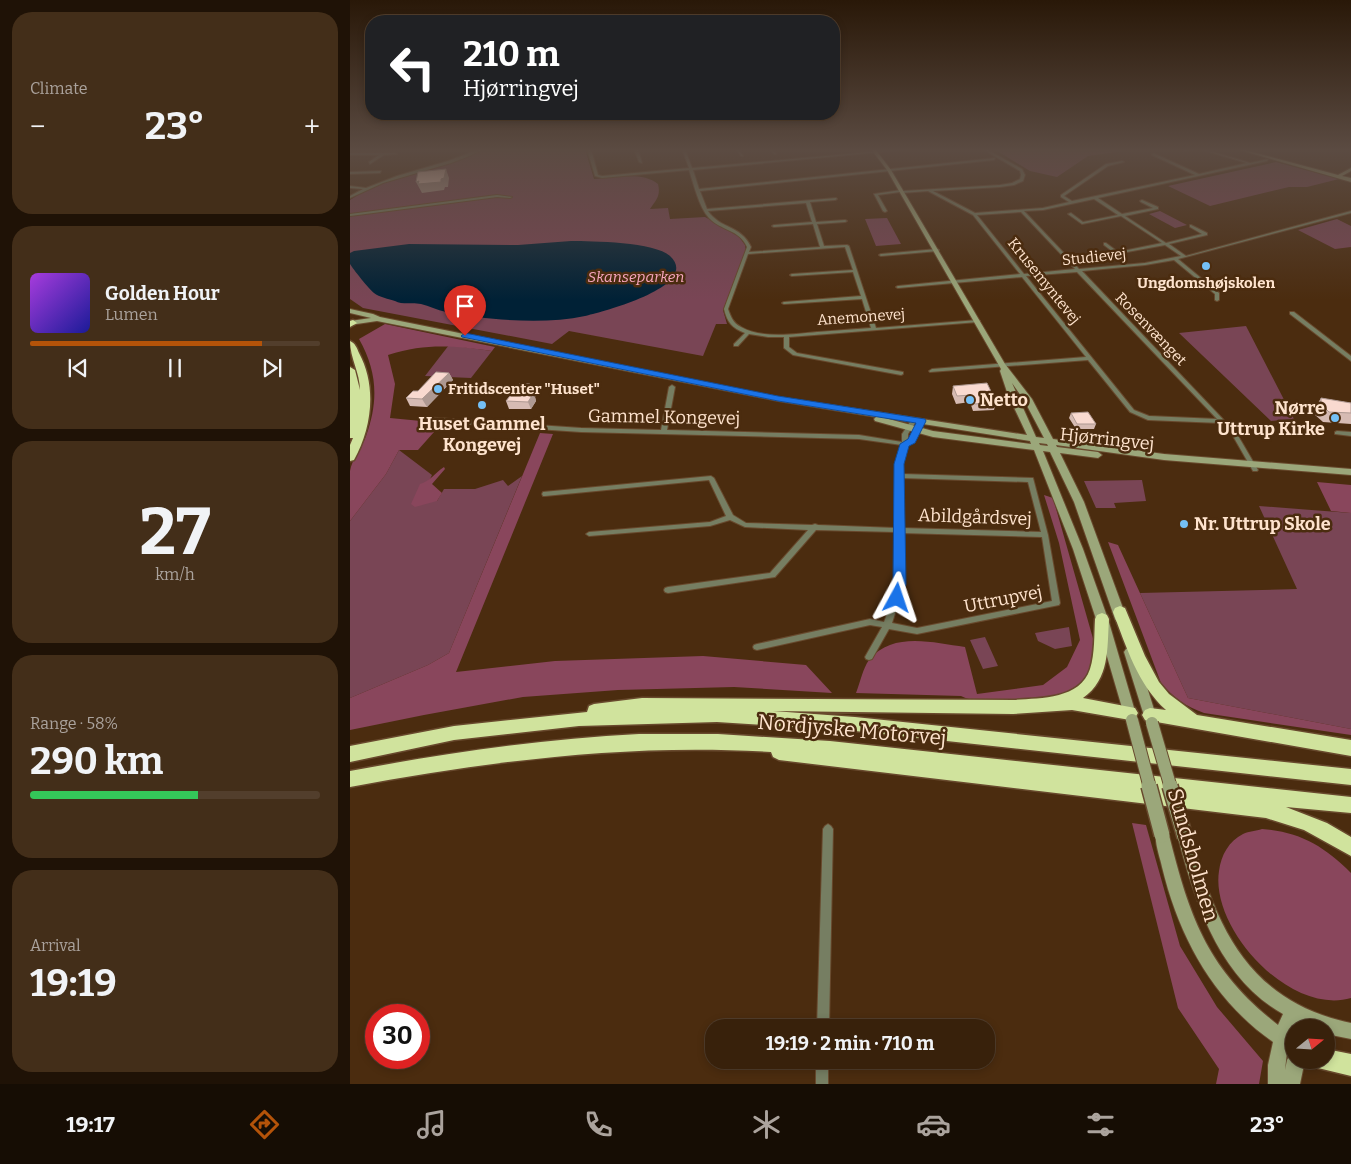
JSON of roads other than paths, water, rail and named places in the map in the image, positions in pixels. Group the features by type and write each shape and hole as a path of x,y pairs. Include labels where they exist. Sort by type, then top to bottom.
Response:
{"highway":[{"path":"350,335 359,351 359,359"},
{"path":"350,344 359,359 365,377 367,404 359,436 350,457"},
{"path":"350,370 355,382 357,396 356,411 350,435"},
{"path":"1120,612 1143,667 1159,694 1171,707 1202,723"},
{"path":"1054,704 1079,693 1093,679 1100,662 1102,619"},
{"path":"514,726 579,713 642,705 1013,707 1054,704 1088,705 1131,716"},
{"name":"Nordjyske Motorvej","path":"350,754 454,733 579,719 717,715 790,718 1351,777"},
{"path":"1151,719 1202,723 1351,748"},
{"path":"682,741 1266,809 1298,818 1327,831 1351,847"},
{"name":"Nordjyske Motorvej","path":"350,779 511,752 579,745 682,741 827,748 1351,805"},
{"path":"1335,1062 1351,1065"}],"street":[{"path":"350,215 469,200"},
{"path":"702,200 710,217 745,238 749,247 726,310 731,322 748,332 736,344"},
{"path":"706,210 835,200"},
{"path":"879,200 885,211"},
{"path":"906,200 1002,365 1035,411 1044,445"},
{"name":"Krusemyntevej","path":"946,200 974,214 1132,411 1140,416 1222,421"},
{"path":"1067,200 1071,202"},
{"path":"974,214 1043,209 1082,200"},
{"path":"1098,200 1185,257"},
{"path":"1070,214 1082,223 1157,208 1142,201"},
{"path":"808,202 822,248"},
{"name":"Rosenvænget","path":"1021,210 1222,421 1242,445 1254,467"},
{"name":"Studievej","path":"898,287 1080,272 1175,259 1351,212"},
{"path":"774,226 845,221"},
{"path":"1105,244 1118,253 1206,234 1191,226"},
{"path":"748,253 847,246 874,329"},
{"path":"882,255 936,250"},
{"path":"1175,259 1217,294 1217,300"},
{"path":"792,275 855,271"},
{"path":"784,303 864,297"},
{"name":"Hjørringvej","path":"350,311 371,315 378,319 769,397 918,420 1044,445 1138,460 1351,472"},
{"path":"1292,313 1351,359"},
{"name":"Hjørringvej","path":"351,323 378,319"},
{"name":"Anemonevej","path":"748,332 761,335 786,336 978,321"},
{"path":"786,336 787,348 795,354 901,373"},
{"path":"932,372 1089,358"},
{"path":"1002,365 1011,392 1026,412 1044,445"},
{"path":"664,432 672,387"},
{"path":"1011,392 1020,388"},
{"name":"Hjørringvej","path":"863,413 912,429 1351,478"},
{"name":"Gammel Kongevej","path":"422,419 581,430 859,437 904,444"},
{"path":"869,657 888,625 900,584 898,476 904,439 918,420"},
{"path":"904,444 912,441 912,429 918,420"},
{"path":"1338,433 1351,434"},
{"name":"Sundsholmen","path":"1044,445 1094,542 1120,612 1194,873 1211,918 1238,964 1255,983 1294,1019"},
{"name":"Sundsholmen","path":"1044,445 1063,508 1102,619 1131,716 1175,890 1185,920 1197,946 1214,973 1233,996 1257,1020 1285,1041"},
{"path":"589,534 710,524 730,517 707,470"},
{"name":"Abildgårdsvej","path":"730,517 745,525 899,529 1046,536 1031,480 898,476"},
{"path":"545,494 711,478"},
{"path":"668,590 772,575 814,526"},
{"name":"Uttrupvej","path":"757,646 870,622 917,631 1056,603 1046,536"},
{"path":"1131,716 1151,719"},
{"path":"823,1019 828,829"},
{"name":"Sundsholmen","path":"1335,1027 1351,1031"},
{"path":"1277,1084 1276,1076 1285,1048"},
{"path":"822,1069 822,1084"},
{"path":"1291,1084 1294,1069"}],"water":[{"path":"571,241 623,243 651,248 662,251 670,256 676,267 673,277 662,287 628,303 585,316 534,321 480,317 446,312 421,304 398,302 381,297 374,293 350,264 350,253 354,251 409,244 518,245"}],"place":[{"name":"Ungdomshøjskolen","path":"1206,266"},
{"name":"Fritidscenter \"Huset\"","path":"438,389"},
{"name":"Netto","path":"970,400"},
{"name":"Huset Gammel Kongevej","path":"482,405"},
{"name":"Nørre Uttrup Kirke","path":"1335,418"},
{"name":"Nr. Uttrup Skole","path":"1184,524"}],"park label":[{"name":"Skanseparken","path":"636,277"}]}
